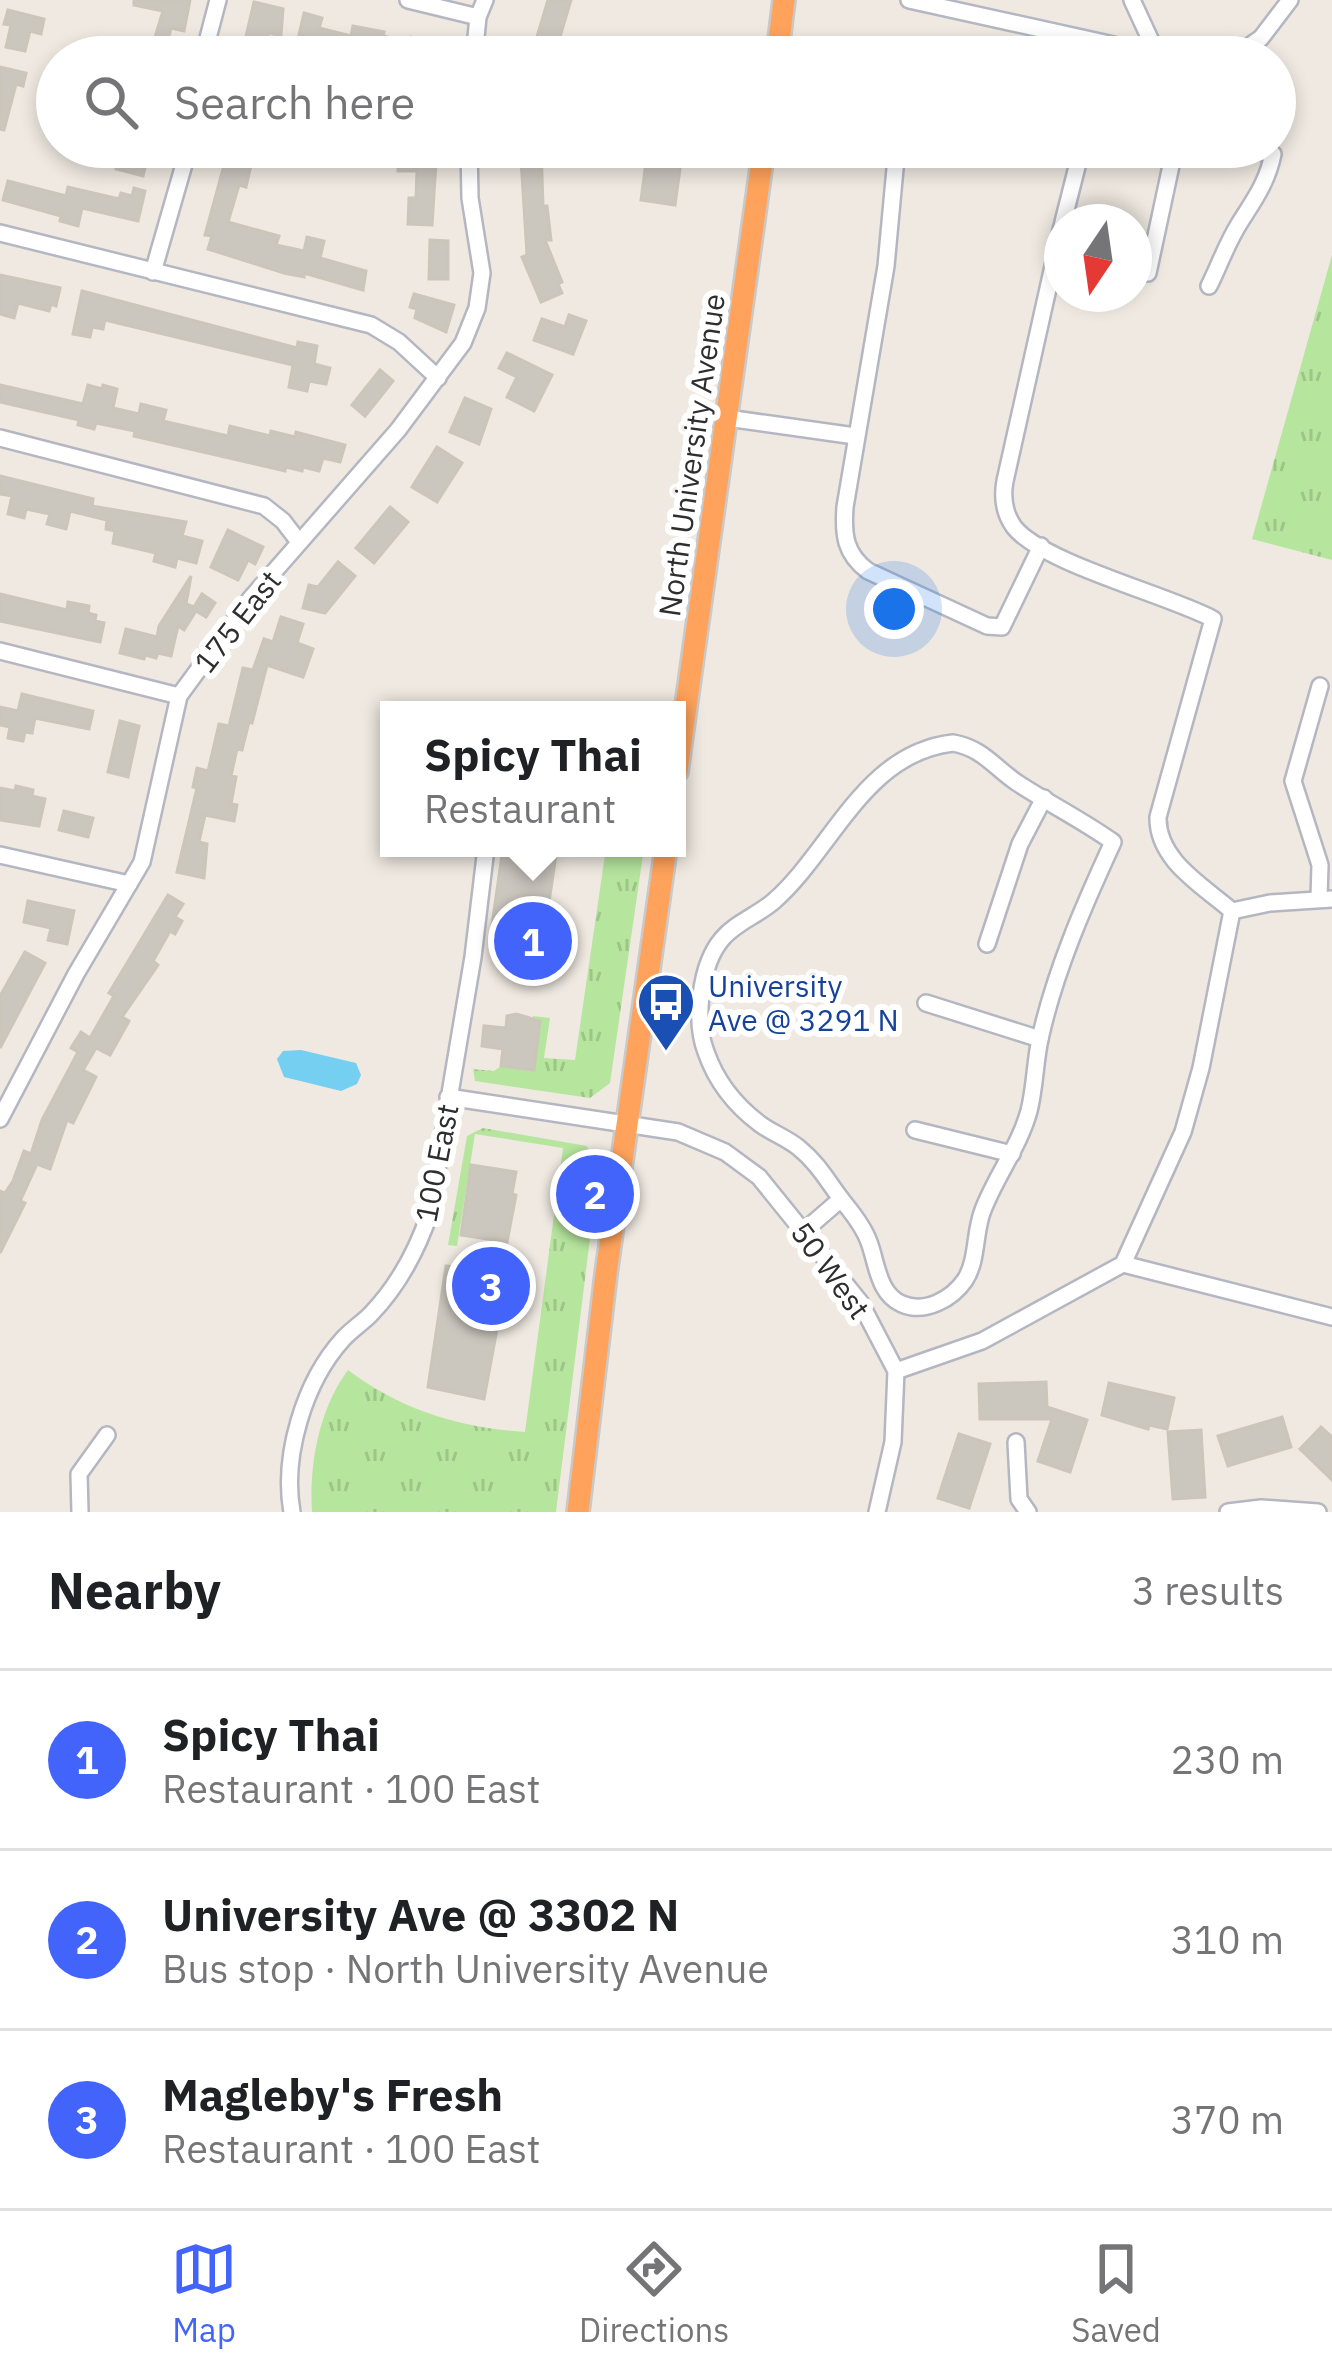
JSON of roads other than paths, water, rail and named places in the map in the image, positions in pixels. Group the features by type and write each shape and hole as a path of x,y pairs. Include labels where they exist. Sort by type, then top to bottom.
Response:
{"highway":[{"path":"780,36 784,0"},
{"name":"North University Avenue","path":"686,707 761,168"},
{"path":"578,1512 665,857"}],"street":[{"path":"209,36 218,0"},
{"path":"408,0 478,17"},
{"path":"477,36 484,0"},
{"path":"908,0 1074,36"},
{"path":"1132,0 1149,36"},
{"path":"1263,36 1290,0"},
{"path":"153,272 183,168"},
{"name":"175 East","path":"0,1119 76,974 142,862 179,695 250,598 463,343 477,308 482,273 469,168"},
{"path":"895,168 886,266 855,436 846,545 857,563 987,626 1002,627 1041,546"},
{"path":"1068,204 1077,168"},
{"path":"1152,254 1170,168"},
{"path":"1209,286 1270,168"},
{"path":"0,232 371,325 399,342 438,378"},
{"path":"1044,296 1003,494 1007,516 1020,534 1041,546 1214,619 1162,801 1158,834 1168,855 1232,911 1326,898 1293,781 1320,686"},
{"path":"727,418 855,436"},
{"path":"0,438 249,501 284,521 299,542"},
{"path":"0,651 179,695"},
{"path":"934,745 970,746 1044,798 1113,842 1082,908 1040,1039 1029,1111 979,1218 969,1274 956,1292 939,1303 914,1307 897,1303 879,1278 869,1241 823,1170 796,1145 737,1105 722,1083 699,1027 711,960 722,938 776,900 870,784 912,754 934,745"},
{"path":"987,944 1020,844 1044,798"},
{"path":"0,855 129,884"},
{"name":"100 East","path":"292,1512 290,1460 307,1400 343,1339 399,1281 430,1212 485,857"},
{"path":"896,1371 982,1341 1123,1264 1183,1132 1201,1068 1232,911"},
{"path":"926,1003 1040,1039"},
{"name":"50 West","path":"448,1097 678,1132 725,1152 759,1177 860,1302 896,1371 893,1442 877,1512"},
{"path":"915,1130 1012,1154"},
{"path":"804,1231 841,1199"},
{"path":"1123,1264 1332,1317"},
{"path":"80,1512 79,1474 107,1435"},
{"path":"1016,1442 1018,1499 1028,1512"},
{"path":"1228,1512 1261,1508 1318,1512"}],"water":[{"path":"301,1050 356,1063 361,1075 357,1084 341,1091 284,1077 277,1059 283,1051"}],"place":[{"name":"Spicy Thai","path":"533,941"},
{"name":"University Ave @ 3291 N","path":"666,1053"},
{"name":"University Ave @ 3302 N","path":"595,1194"},
{"name":"Magleby's Fresh","path":"491,1286"}]}
